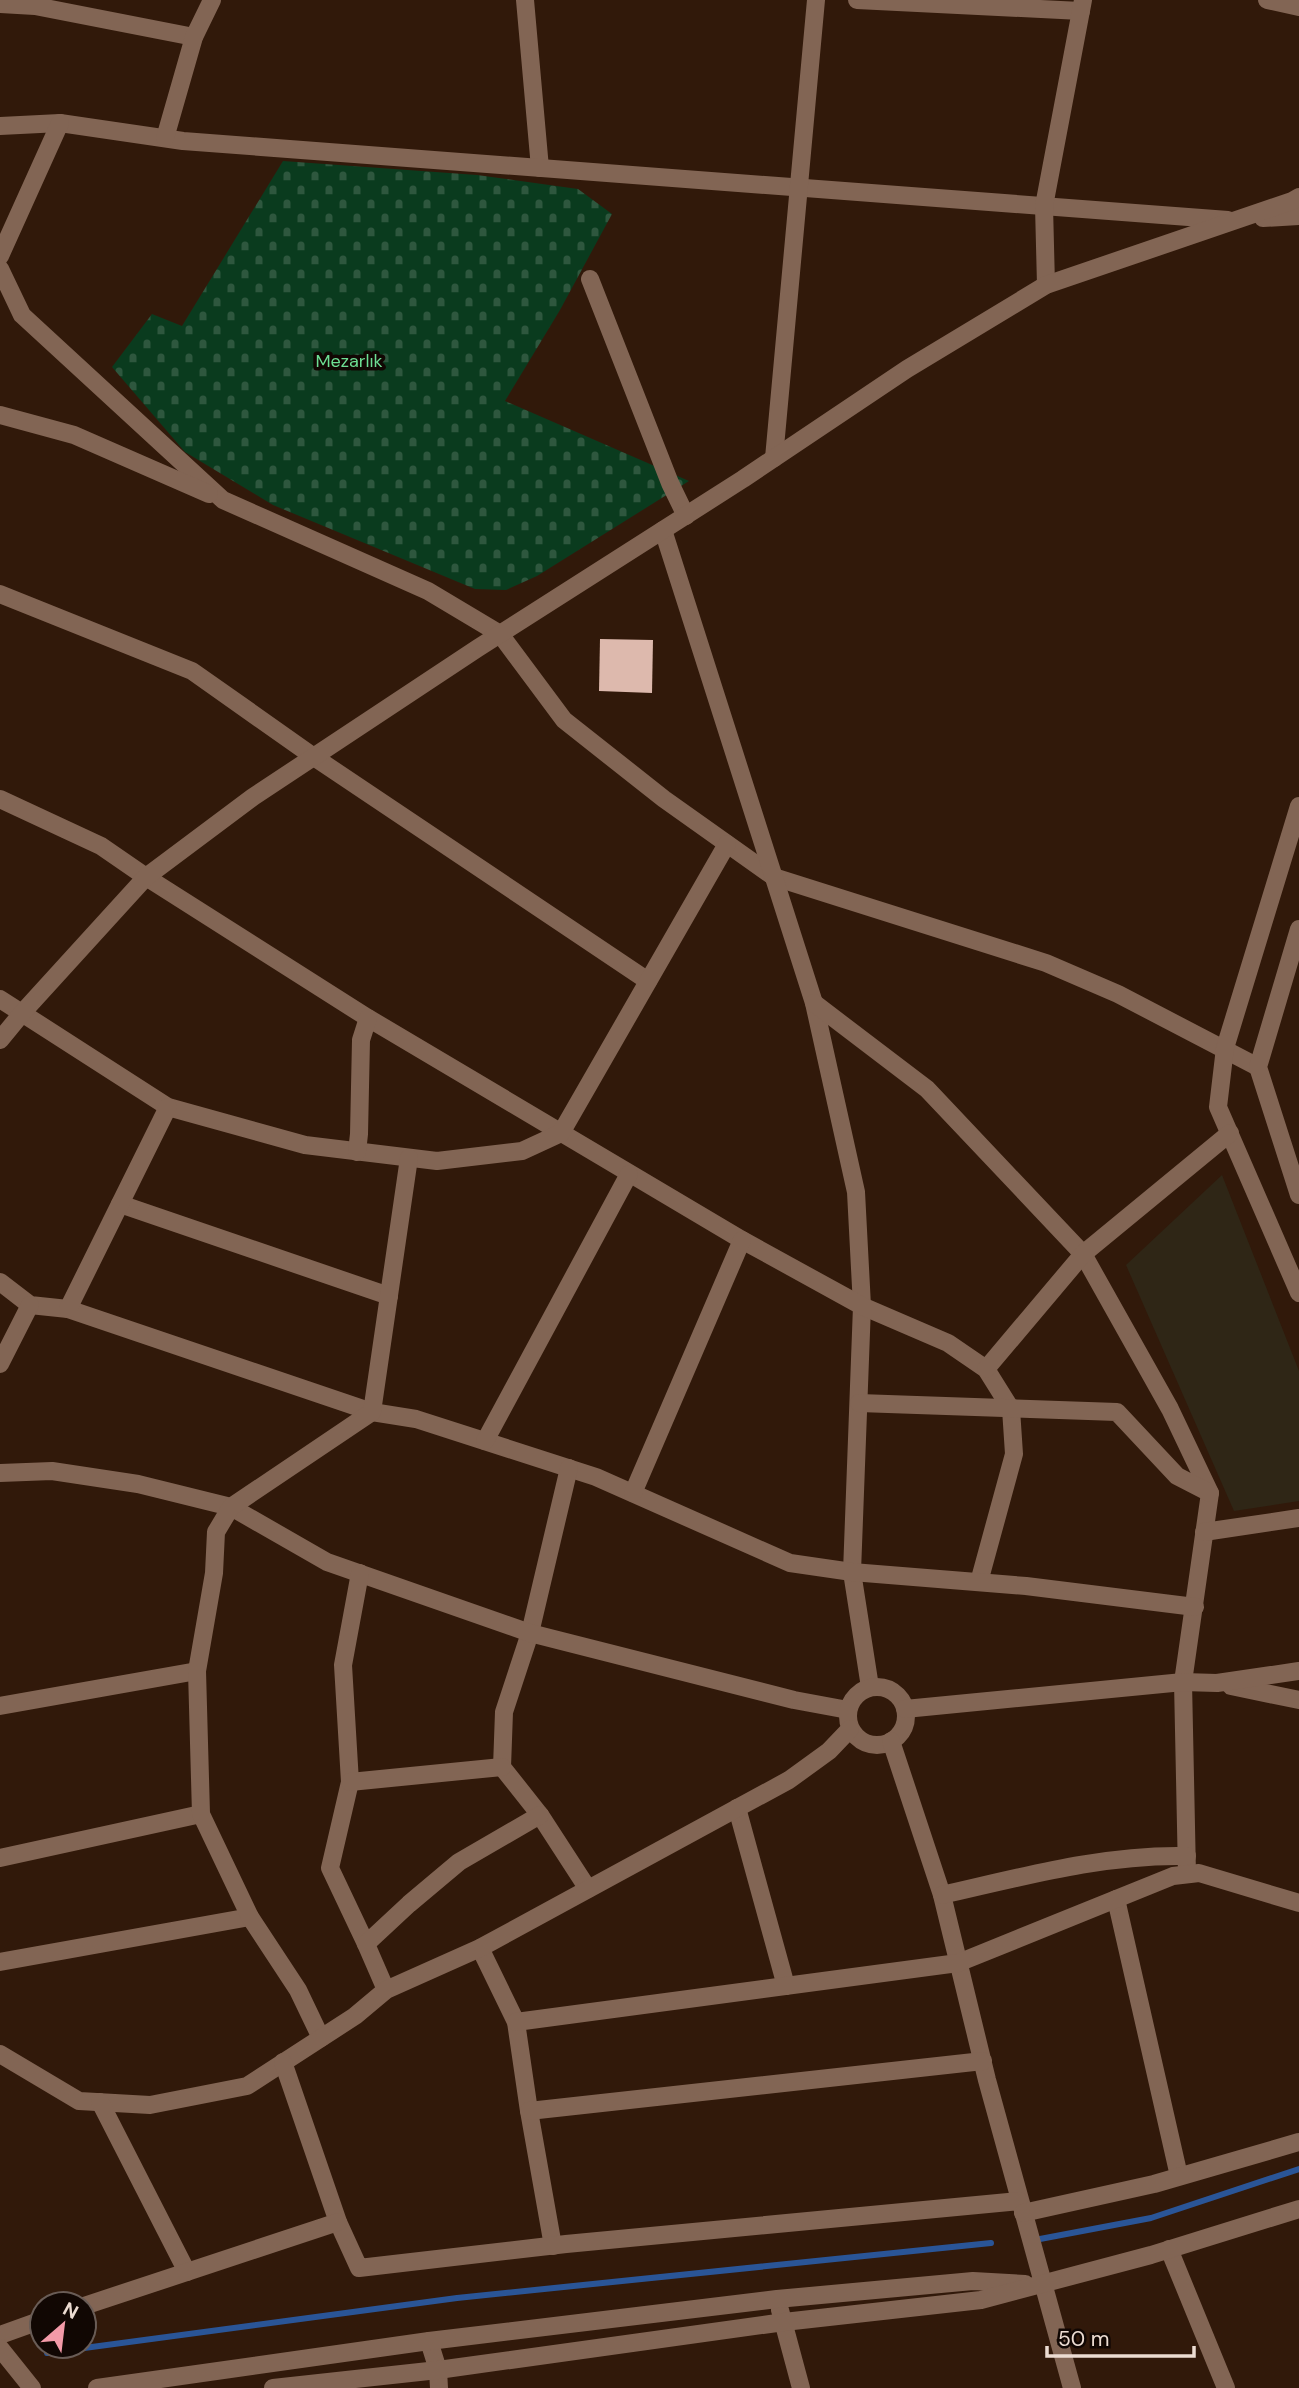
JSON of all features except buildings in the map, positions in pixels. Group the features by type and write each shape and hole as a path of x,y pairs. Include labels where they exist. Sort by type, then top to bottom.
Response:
{"street":[{"path":"165,138 194,37 212,0"},
{"path":"525,0 540,168"},
{"path":"774,458 816,0"},
{"path":"857,0 1082,6 1044,206 1046,285"},
{"path":"1267,0 1299,7"},
{"path":"0,4 35,6 194,37"},
{"path":"0,256 60,123"},
{"path":"0,126 60,123 165,138 1235,221 1299,215"},
{"path":"0,1040 146,877 253,797 907,369 1046,285 1299,197"},
{"path":"0,269 22,315 223,500"},
{"path":"590,279 670,483 686,516"},
{"path":"0,415 74,435 428,591 500,634 564,720 664,799 774,877 1046,963 1118,994 1258,1067"},
{"path":"663,530 814,1003 856,1192 862,1306 852,1572 870,1687"},
{"path":"0,594 192,671 314,757 648,981"},
{"path":"0,799 101,846 368,1018 742,1240 862,1306 948,1343 986,1369 1011,1409 1014,1454 979,1582"},
{"path":"1299,806 1225,1048 1218,1107 1299,1293"},
{"path":"0,999 168,1107 305,1146 437,1161 522,1151 561,1133 727,844"},
{"path":"1299,929 1258,1067 1299,1195"},
{"path":"814,1003 927,1089 1083,1254 1170,1409 1210,1493 1183,1682 1187,1865"},
{"path":"356,1152 359,1134 360,1040 368,1018"},
{"path":"68,1309 168,1107"},
{"path":"986,1369 1083,1254 1230,1133"},
{"path":"321,2038 298,1990 250,1917 201,1814 197,1671 214,1573 216,1532 231,1507 372,1412 409,1158"},
{"path":"485,1441 629,1174"},
{"path":"120,1204 389,1296"},
{"path":"634,1493 742,1240"},
{"path":"0,1282 30,1305 68,1309 372,1412 416,1419 569,1468 634,1493 790,1563 852,1572 1026,1586 1195,1607"},
{"path":"0,1364 30,1305"},
{"path":"859,1403 1117,1412 1177,1476 1210,1493"},
{"path":"569,1468 530,1633 504,1712 502,1767 540,1815 587,1889"},
{"path":"0,1473 52,1471 138,1484 231,1507 327,1562 530,1633 794,1700 848,1710"},
{"path":"1204,1532 1299,1518"},
{"path":"360,1573 343,1665 350,1782 330,1868 386,1990"},
{"path":"0,1706 197,1671"},
{"path":"905,1709 1183,1682 1217,1683 1299,1671"},
{"path":"1217,1683 1299,1700"},
{"path":"870,1687 888,1689 895,1693 905,1709 904,1727 891,1741 873,1745 856,1737 850,1729 848,1710 856,1695 870,1687"},
{"path":"0,2054 79,2101 150,2105 247,2086 355,2016 386,1990 480,1948 789,1780 829,1751 850,1729"},
{"path":"891,1741 942,1895 1021,2207 1072,2388"},
{"path":"350,1782 502,1767"},
{"path":"737,1808 786,1986"},
{"path":"0,1858 201,1814"},
{"path":"366,1944 409,1903 459,1862 540,1815"},
{"path":"942,1895 1078,1865 1155,1855 1187,1865 1199,1873 1299,1903"},
{"path":"516,2022 958,1963 1173,1876 1187,1865"},
{"path":"1116,1899 1179,2176"},
{"path":"0,1962 250,1917"},
{"path":"480,1948 516,2022 553,2246"},
{"path":"529,2111 983,2061"},
{"path":"284,2062 338,2222 359,2268 553,2246 1021,2207 1179,2176 1299,2142"},
{"path":"100,2102 187,2272"},
{"path":"274,2388 439,2379 783,2322 981,2300 1169,2249 1299,2209"},
{"path":"98,2301 338,2222"},
{"path":"1169,2249 1226,2388"},
{"path":"97,2388 429,2341 777,2299 973,2281 1042,2285"},
{"path":"777,2299 801,2388"},
{"path":"0,2334 28,2325"},
{"path":"429,2341 439,2379"},
{"path":"0,2348 32,2388"}],"shaded area":[{"path":"1222,1175 1299,1371 1299,1501 1234,1511 1126,1265"}],"green space":[{"name":"Mezarlık","path":"283,161 477,175 578,189 612,214 560,310 505,401 689,481 537,576 506,590 475,589 273,505 185,452 112,367 152,314 182,326"}],"waterway":[{"path":"1040,2239 1151,2218 1299,2169"},
{"path":"98,2346 457,2298 991,2243"}]}
